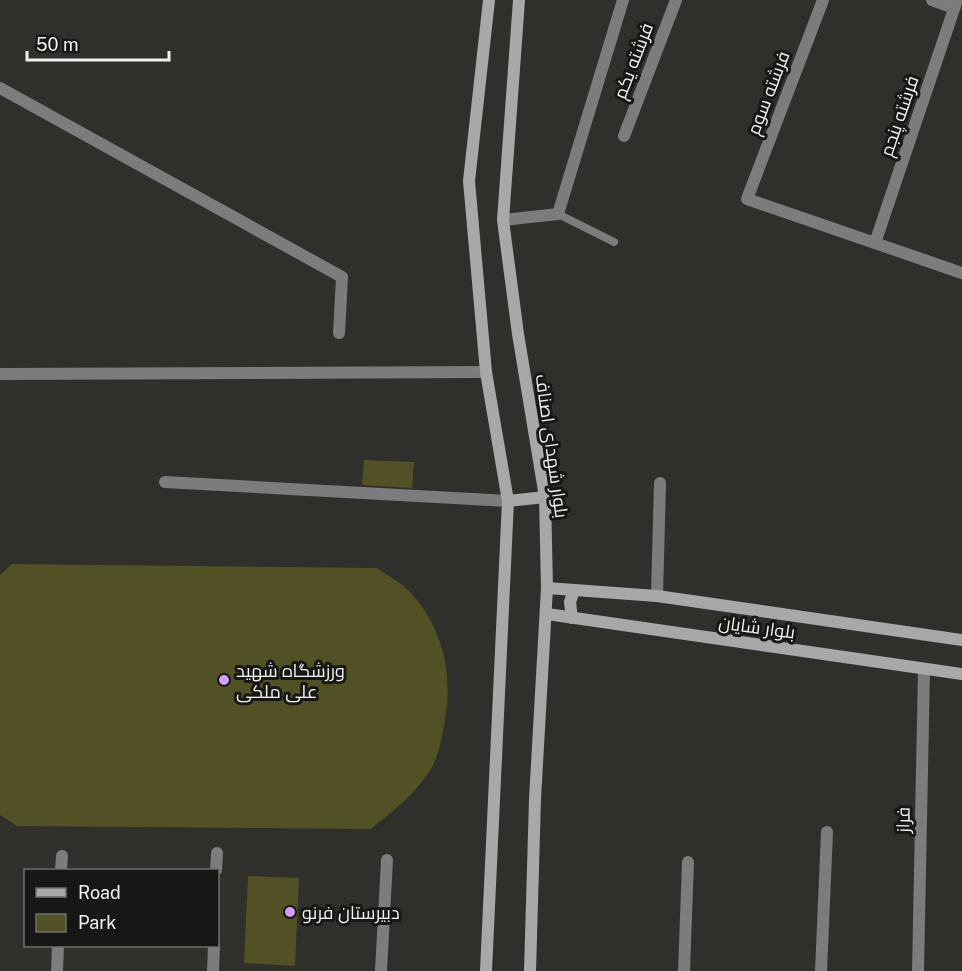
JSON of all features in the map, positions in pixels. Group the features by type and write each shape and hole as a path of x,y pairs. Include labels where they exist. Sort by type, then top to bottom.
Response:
{"street":[{"path":"486,971 508,501 486,372 469,181 489,0"},
{"name":"بلوار شهدای اصناف","path":"519,0 503,220 518,334 545,497 547,588 535,799 530,971"},
{"path":"503,220 558,214 623,0"},
{"name":"فرشته یکم","path":"624,136 676,0"},
{"name":"فرشته سوم","path":"823,0 747,199 874,243"},
{"path":"932,0 956,4"},
{"name":"فرشته پنجم","path":"874,243 956,4"},
{"path":"0,88 342,277 339,333"},
{"path":"874,243 962,273"},
{"path":"0,374 486,372"},
{"path":"165,482 508,501 545,497"},
{"path":"657,596 660,483"},
{"name":"بلوار شایان","path":"547,588 657,596 962,640"},
{"path":"572,618 570,602 574,590"},
{"name":"بلوار شایان","path":"547,614 962,674"},
{"name":"فراز","path":"918,971 924,670"},
{"path":"821,971 827,832"},
{"path":"216,869 217,853"},
{"path":"61,869 62,856"},
{"path":"381,971 387,860"},
{"path":"684,971 688,862"},
{"path":"57,971 58,947"},
{"path":"213,971 214,947"}],"lane":[{"path":"558,214 614,242"}],"green space":[{"path":"364,460 414,462 412,488 362,485"},
{"name":"ورزشگاه شهید علی ملکی","path":"12,564 377,568 407,589 422,607 438,636 448,686 445,720 438,754 423,780 410,796 371,829 17,826 0,815 0,575"},
{"path":"248,876 299,878 295,966 244,963"}],"place":[{"name":"ورزشگاه شهید علی ملکی","path":"224,680"},
{"name":"دبیرستان فرنو","path":"290,912"}]}
